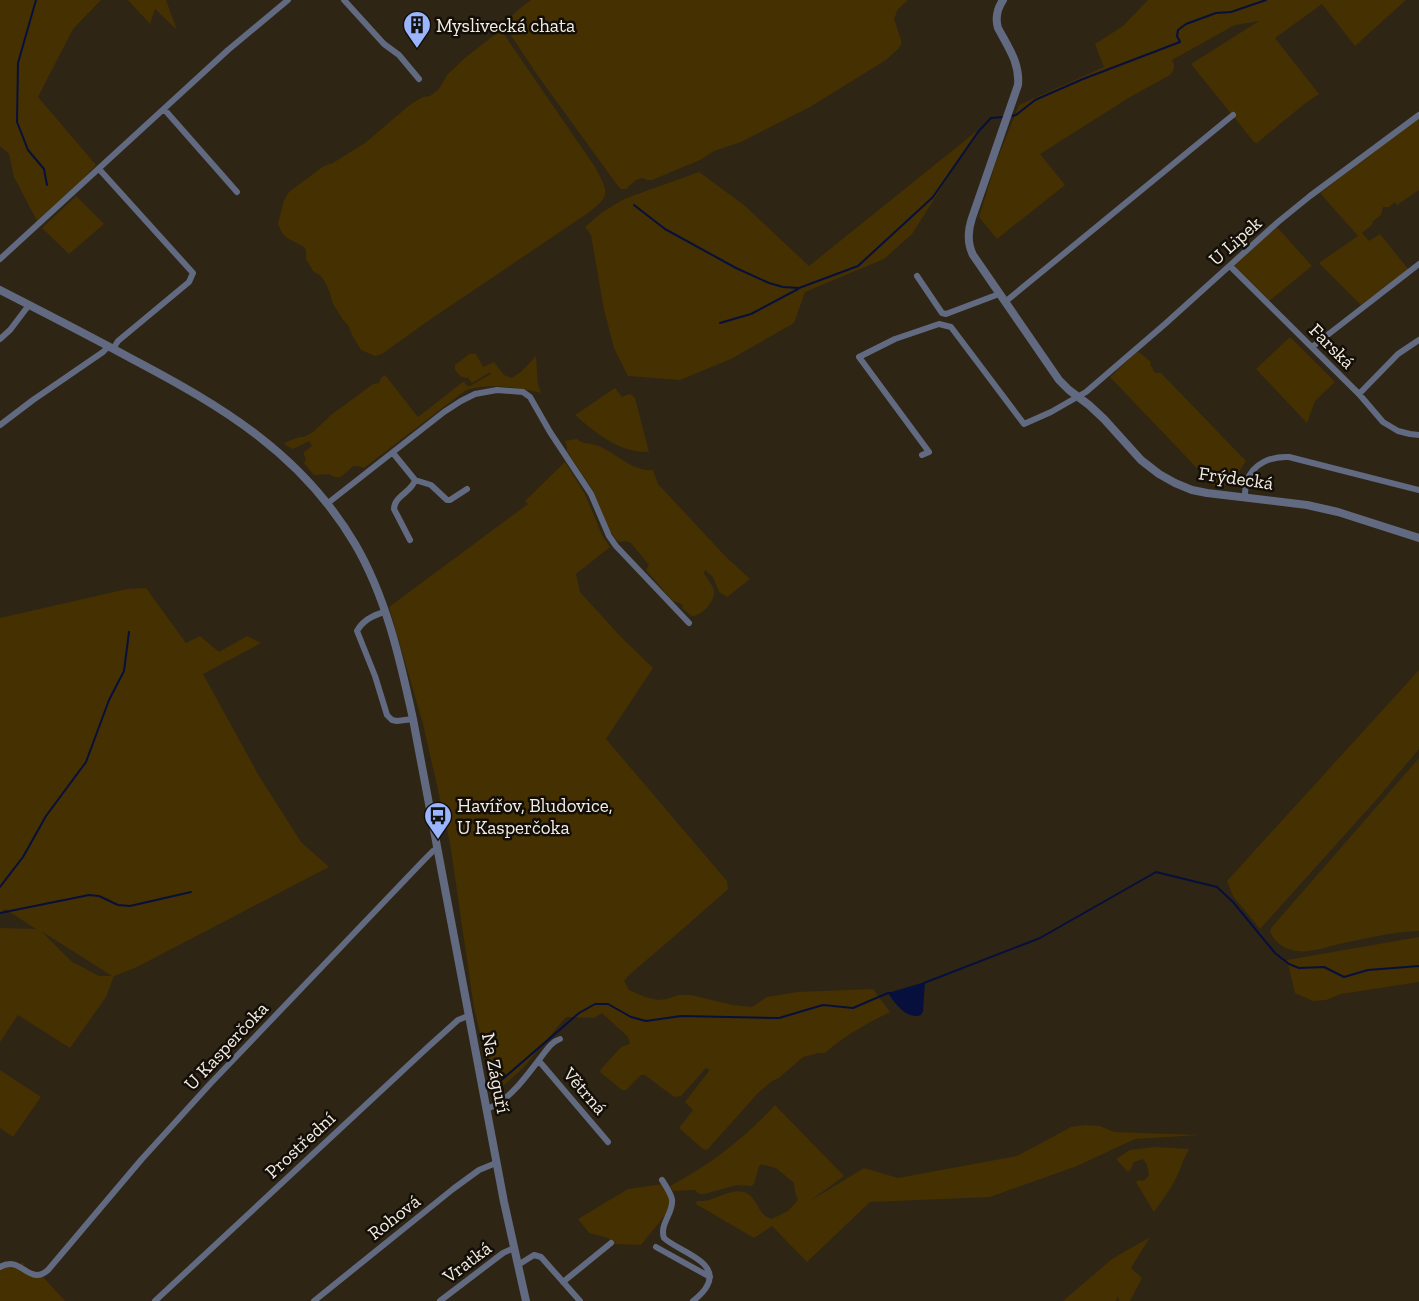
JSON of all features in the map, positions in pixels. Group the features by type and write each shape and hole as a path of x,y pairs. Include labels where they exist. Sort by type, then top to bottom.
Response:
{"street":[{"path":"0,259 228,50 288,0"},
{"path":"344,0 384,44 399,56 418,79"},
{"name":"Frýdecká","path":"1003,0 997,12 997,24 1016,63 1018,74 1017,91 972,218 969,233 970,247 973,255 1059,380 1104,419 1141,460 1167,480 1192,490 1283,501 1338,512 1419,538"},
{"path":"164,109 237,192"},
{"path":"1005,302 1233,115"},
{"name":"U Lipek","path":"922,455 931,451 859,356 895,338 939,324 951,326 1024,424 1051,412 1086,392 1278,222 1419,115"},
{"path":"0,425 32,400 111,347 189,282 193,273 99,169"},
{"path":"1312,347 1419,264"},
{"name":"Farská","path":"1230,266 1388,425 1404,433 1419,434"},
{"path":"917,276 942,313 946,314 1000,294"},
{"name":"Na Záguří","path":"0,290 171,380 246,426 296,468 328,503 361,555 385,612 403,672 496,1162 526,1301"},
{"path":"0,339 10,330 29,305"},
{"path":"1359,394 1398,354 1419,340"},
{"path":"328,503 461,400 474,394 496,390 523,392 530,397 550,432 591,494 609,536 616,546 688,623"},
{"path":"393,453 415,480 431,485 447,500 467,489"},
{"path":"1245,497 1246,482 1252,471 1264,461 1280,456 1419,490"},
{"path":"410,540 394,509 394,505 412,487 415,480"},
{"path":"385,612 368,619 361,624 357,631 375,676 387,715 396,721 413,719"},
{"name":"U Kasperčoka","path":"0,1267 13,1263 34,1275 41,1275 45,1272 141,1160 210,1084 424,860 437,850"},
{"name":"Prostřední","path":"155,1301 428,1047 458,1020 468,1016"},
{"name":"Větrná","path":"486,1109 504,1099 539,1061 548,1048 560,1039"},
{"name":"Větrná","path":"539,1061 608,1142"},
{"name":"Rohová","path":"314,1301 453,1189 479,1170 496,1162"},
{"path":"662,1180 672,1202 663,1229 663,1236 666,1240 703,1263 710,1277 706,1288 693,1301"},
{"path":"563,1282 610,1242"},
{"path":"656,1247 710,1277"},
{"name":"Vratká","path":"440,1301 503,1253 514,1248"},
{"path":"518,1265 534,1255 540,1257 580,1301"}],"shaded area":[{"path":"0,0 101,0 73,29 38,97 96,165 37,221 14,177 9,154 0,146"},
{"path":"128,0 166,0 177,30 155,9 150,24"},
{"path":"531,0 908,0 898,9 894,19 901,45 886,60 810,107 741,142 714,151 700,160 652,180 642,178 636,180 626,189 621,189 538,76 508,31 511,17"},
{"path":"1148,0 1406,0 1355,46 1322,4 1275,38 1319,94 1257,143 1254,142 1191,64 1259,21 1235,25 1172,60 1174,68 1170,75 1130,97 1040,154 1065,185 997,239 979,217 996,162 1019,105 1104,67 1095,44 1123,26"},
{"path":"501,30 595,167 605,188 604,197 588,213 382,354 375,356 361,350 348,325 332,302 326,284 321,276 313,271 306,259 304,247 287,238 282,233 278,224 284,200 289,192 324,166 333,163 365,143 411,104 423,97 430,96 439,89 447,75 466,57"},
{"path":"1419,118 1419,190 1397,205 1395,202 1389,207 1383,207 1381,215 1362,233 1369,241 1380,234 1409,270 1361,305 1319,263 1358,236 1320,193"},
{"path":"978,130 912,234 884,259 805,292 794,323 731,359 680,380 628,376 614,348 604,310 591,235 585,227 601,213 624,199 699,172 744,205 809,266"},
{"path":"76,196 104,224 69,254 42,228"},
{"path":"1277,227 1312,266 1269,301 1235,266 1237,262"},
{"path":"1290,337 1335,382 1315,401 1307,423 1256,369"},
{"path":"1139,352 1151,362 1150,364 1155,373 1161,373 1246,461 1230,483 1214,486 1110,377"},
{"path":"469,354 476,354 483,367 494,362 504,375 512,378 522,371 536,356 538,385 541,393 504,387 466,390 364,468 353,466 340,477 329,474 313,474 304,463 306,459 304,452 312,446 309,441 293,449 284,443 313,432 331,415 373,384 379,383 385,375 418,417 464,381 467,386 470,386 491,374 490,372 472,383 468,378 461,377 455,370 455,365"},
{"path":"615,388 622,397 629,394 635,398 649,452 628,449 609,441 575,415"},
{"path":"577,439 583,443 603,448 630,465 645,470 653,470 658,484 726,557 750,579 727,597 719,592 713,577 705,570 704,573 714,591 712,600 707,608 699,614 692,616 683,609 682,604 673,601 646,570 649,565 631,543 617,541 610,531 592,489 567,451 565,441"},
{"path":"565,462 585,494 602,535 610,547 576,574 580,592 621,637 653,668 606,739 727,881 728,889 629,975 624,981 629,990 658,1000 679,995 691,995 733,1005 752,1007 767,997 797,992 873,989 890,1012 856,1030 825,1053 803,1057 758,1093 707,1150 703,1149 679,1128 693,1110 685,1102 709,1071 708,1068 681,1096 674,1097 645,1075 641,1075 626,1090 622,1090 600,1072 621,1047 630,1044 628,1037 602,1013 594,1018 566,1017 523,1068 495,1093 474,1008 450,843 423,724 389,607 528,504 525,501"},
{"path":"146,588 186,643 200,636 219,652 247,636 261,643 203,674 259,776 301,842 329,867 135,968 114,976 106,997 70,1048 18,1015 0,1042 0,928 36,929 5,909 0,914 0,618 127,589","holes":["41,931 112,976 99,976 71,961"]},
{"path":"1419,670 1419,749 1377,799 1260,929 1233,896 1227,881"},
{"path":"1419,758 1419,931 1377,936 1316,950 1293,950 1280,945 1270,931 1272,927"},
{"path":"1419,937 1419,982 1341,994 1326,1000 1313,1001 1295,993 1287,960"},
{"path":"925,982 923,1011 921,1015 916,1016 906,1013 888,993"},
{"path":"0,1070 41,1097 13,1137 0,1128"},
{"path":"775,1105 844,1176 810,1201 864,1168 898,1178 1017,1156 1071,1127 1085,1125 1100,1126 1114,1132 1200,1135 1135,1139 1077,1166 990,1197 870,1202 807,1262 772,1226 754,1238 696,1204 697,1201 709,1200 731,1192 740,1191 749,1194 763,1214 772,1219 788,1211 798,1200 794,1183 776,1168 760,1165 752,1186 737,1185 699,1194 695,1190 673,1191 670,1186 726,1150 752,1129"},
{"path":"1154,1147 1189,1150 1174,1182 1154,1212 1136,1182 1145,1180 1149,1175 1147,1165 1143,1159 1134,1162 1128,1172 1116,1159 1130,1150"},
{"path":"663,1184 675,1203 641,1245 614,1244 608,1238 589,1233 578,1219 628,1189"},
{"path":"1150,1237 1131,1268 1142,1278 1130,1301 1119,1301 1118,1296 1116,1301 1063,1301 1112,1259"},
{"path":"5,1261 15,1267 23,1262 27,1275 43,1277 65,1301 0,1301 0,1266"}],"waterway":[{"path":"36,0 18,63 17,122 28,150 44,169 47,185"},
{"path":"1011,116 1016,115 1035,100 1083,79 1180,42 1177,36 1178,30 1186,24 1216,13 1231,12 1266,0"},
{"path":"634,205 665,229 736,268 769,283 783,287 799,288 858,266 933,197 978,132 991,118 1004,117"},
{"path":"720,323 751,314 798,289"},
{"path":"0,887 23,857 46,816 86,762 109,700 124,671 129,632"},
{"path":"924,983 1040,938 1156,872 1217,887 1233,902 1275,953 1289,964 1299,968 1324,967 1344,977 1368,970 1419,966"},
{"path":"0,913 89,895 99,896 118,905 130,906 191,892"},
{"path":"491,1089 579,1013 595,1004 608,1004 631,1017 646,1021 681,1016 779,1018 823,1005 853,1008 891,993"}],"place":[{"name":"Myslivecká chata","path":"417,49"},
{"name":"Havířov, Bludovice, U Kasperčoka","path":"438,840"}]}
